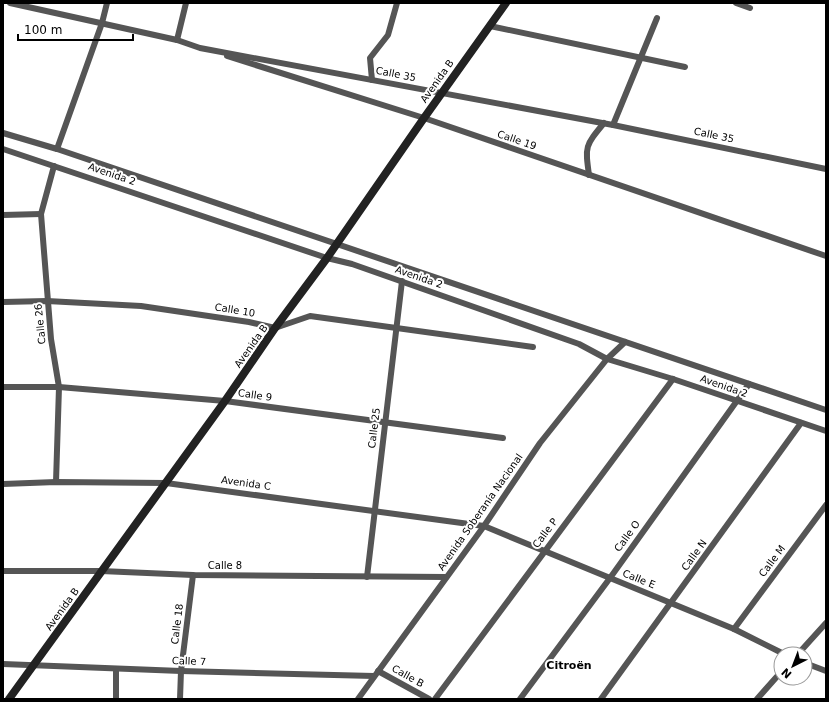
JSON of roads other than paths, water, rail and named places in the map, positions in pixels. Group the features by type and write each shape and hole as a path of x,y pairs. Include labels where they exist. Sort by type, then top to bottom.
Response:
{"street":[{"name":"Calle 35","path":"10,3 177,40 200,48 604,123 826,169"},
{"path":"57,149 102,23 107,3"},
{"path":"177,40 186,3"},
{"path":"372,80 370,58 388,35 397,3"},
{"name":"Avenida B","path":"9,699 225,401 275,328 337,244 441,93 506,3"},
{"path":"736,3 750,8"},
{"path":"612,125 657,18"},
{"path":"490,26 685,67"},
{"name":"Calle 19","path":"200,48 424,118 826,256"},
{"path":"589,175 587,149 590,140 604,123"},
{"name":"Avenida 2","path":"3,133 57,149 826,410"},
{"name":"Avenida 2","path":"3,149 327,258 352,264 402,281 579,344 607,359 673,379 826,431"},
{"name":"Calle 26","path":"54,166 41,214 51,339 59,387 56,482"},
{"path":"3,215 41,214"},
{"name":"Calle 25","path":"367,576 402,281"},
{"name":"Calle 10","path":"3,302 48,301 141,306 248,322 275,328"},
{"path":"275,328 310,316 533,347"},
{"name":"Avenida Soberanía Nacional","path":"358,699 484,526 540,443 607,359 625,342"},
{"name":"Calle P","path":"435,699 673,379"},
{"name":"Calle O","path":"520,699 610,578 750,384"},
{"name":"Calle 9","path":"3,387 59,387 225,401 503,438"},
{"name":"Calle N","path":"601,699 802,423"},
{"name":"Avenida C","path":"3,484 56,482 166,482 484,526"},
{"name":"Calle M","path":"734,629 826,505"},
{"name":"Calle E","path":"484,526 734,629 773,648"},
{"name":"Calle 8","path":"3,571 193,575 446,577"},
{"name":"Calle 18","path":"180,699 181,671 193,575"},
{"path":"805,646 826,623"},
{"name":"Calle 7","path":"3,664 181,671 376,673"},
{"path":"813,666 826,671"},
{"path":"116,669 116,699"},
{"name":"Calle B","path":"376,673 429,699"},
{"path":"757,699 773,681"}],"district":[{"name":"Citroën","path":"569,665"}]}
